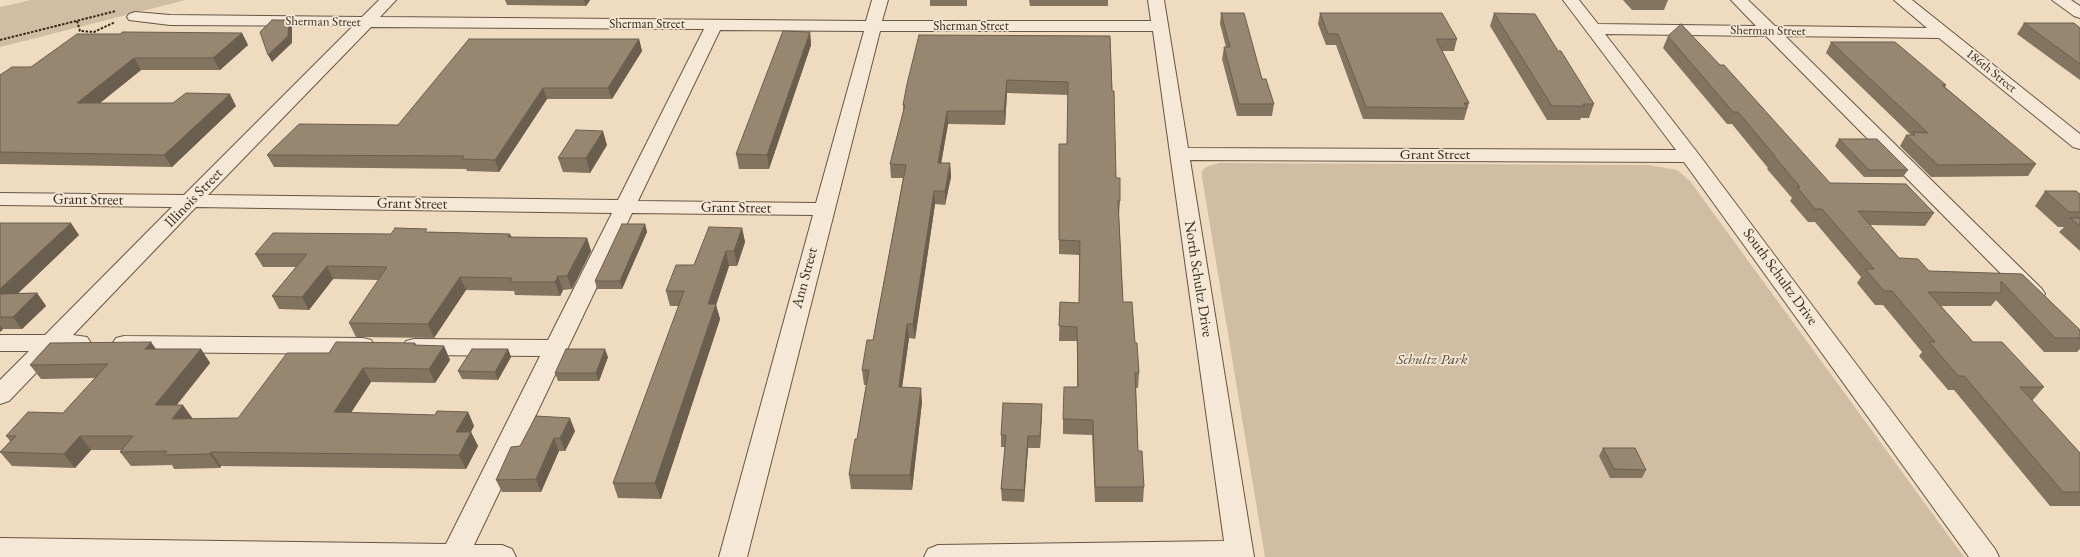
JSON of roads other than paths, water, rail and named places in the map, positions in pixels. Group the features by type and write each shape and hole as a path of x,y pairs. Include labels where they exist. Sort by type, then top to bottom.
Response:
{"street":[{"name":"Illinois Street","path":"0,396 388,0"},
{"name":"Ann Street","path":"733,557 823,209 880,0"},
{"name":"North Schultz Drive","path":"1156,0 1240,555"},
{"name":"South Schultz Drive","path":"1571,0 1690,156 1985,557"},
{"path":"1739,0 2046,306"},
{"name":"186th Street","path":"1902,0 2076,136"},
{"path":"2060,0 2080,13"},
{"name":"Sherman Street","path":"128,13 170,20 873,26 1160,26"},
{"path":"455,557 714,25"},
{"name":"Sherman Street","path":"1593,29 1944,33"},
{"name":"Grant Street","path":"1179,154 1690,156"},
{"name":"Grant Street","path":"0,199 823,209"},
{"path":"0,343 556,348"},
{"path":"0,550 502,557"},
{"path":"938,557 1240,555"}],"park label":[{"name":"Schultz Park","path":"1432,360"}]}
